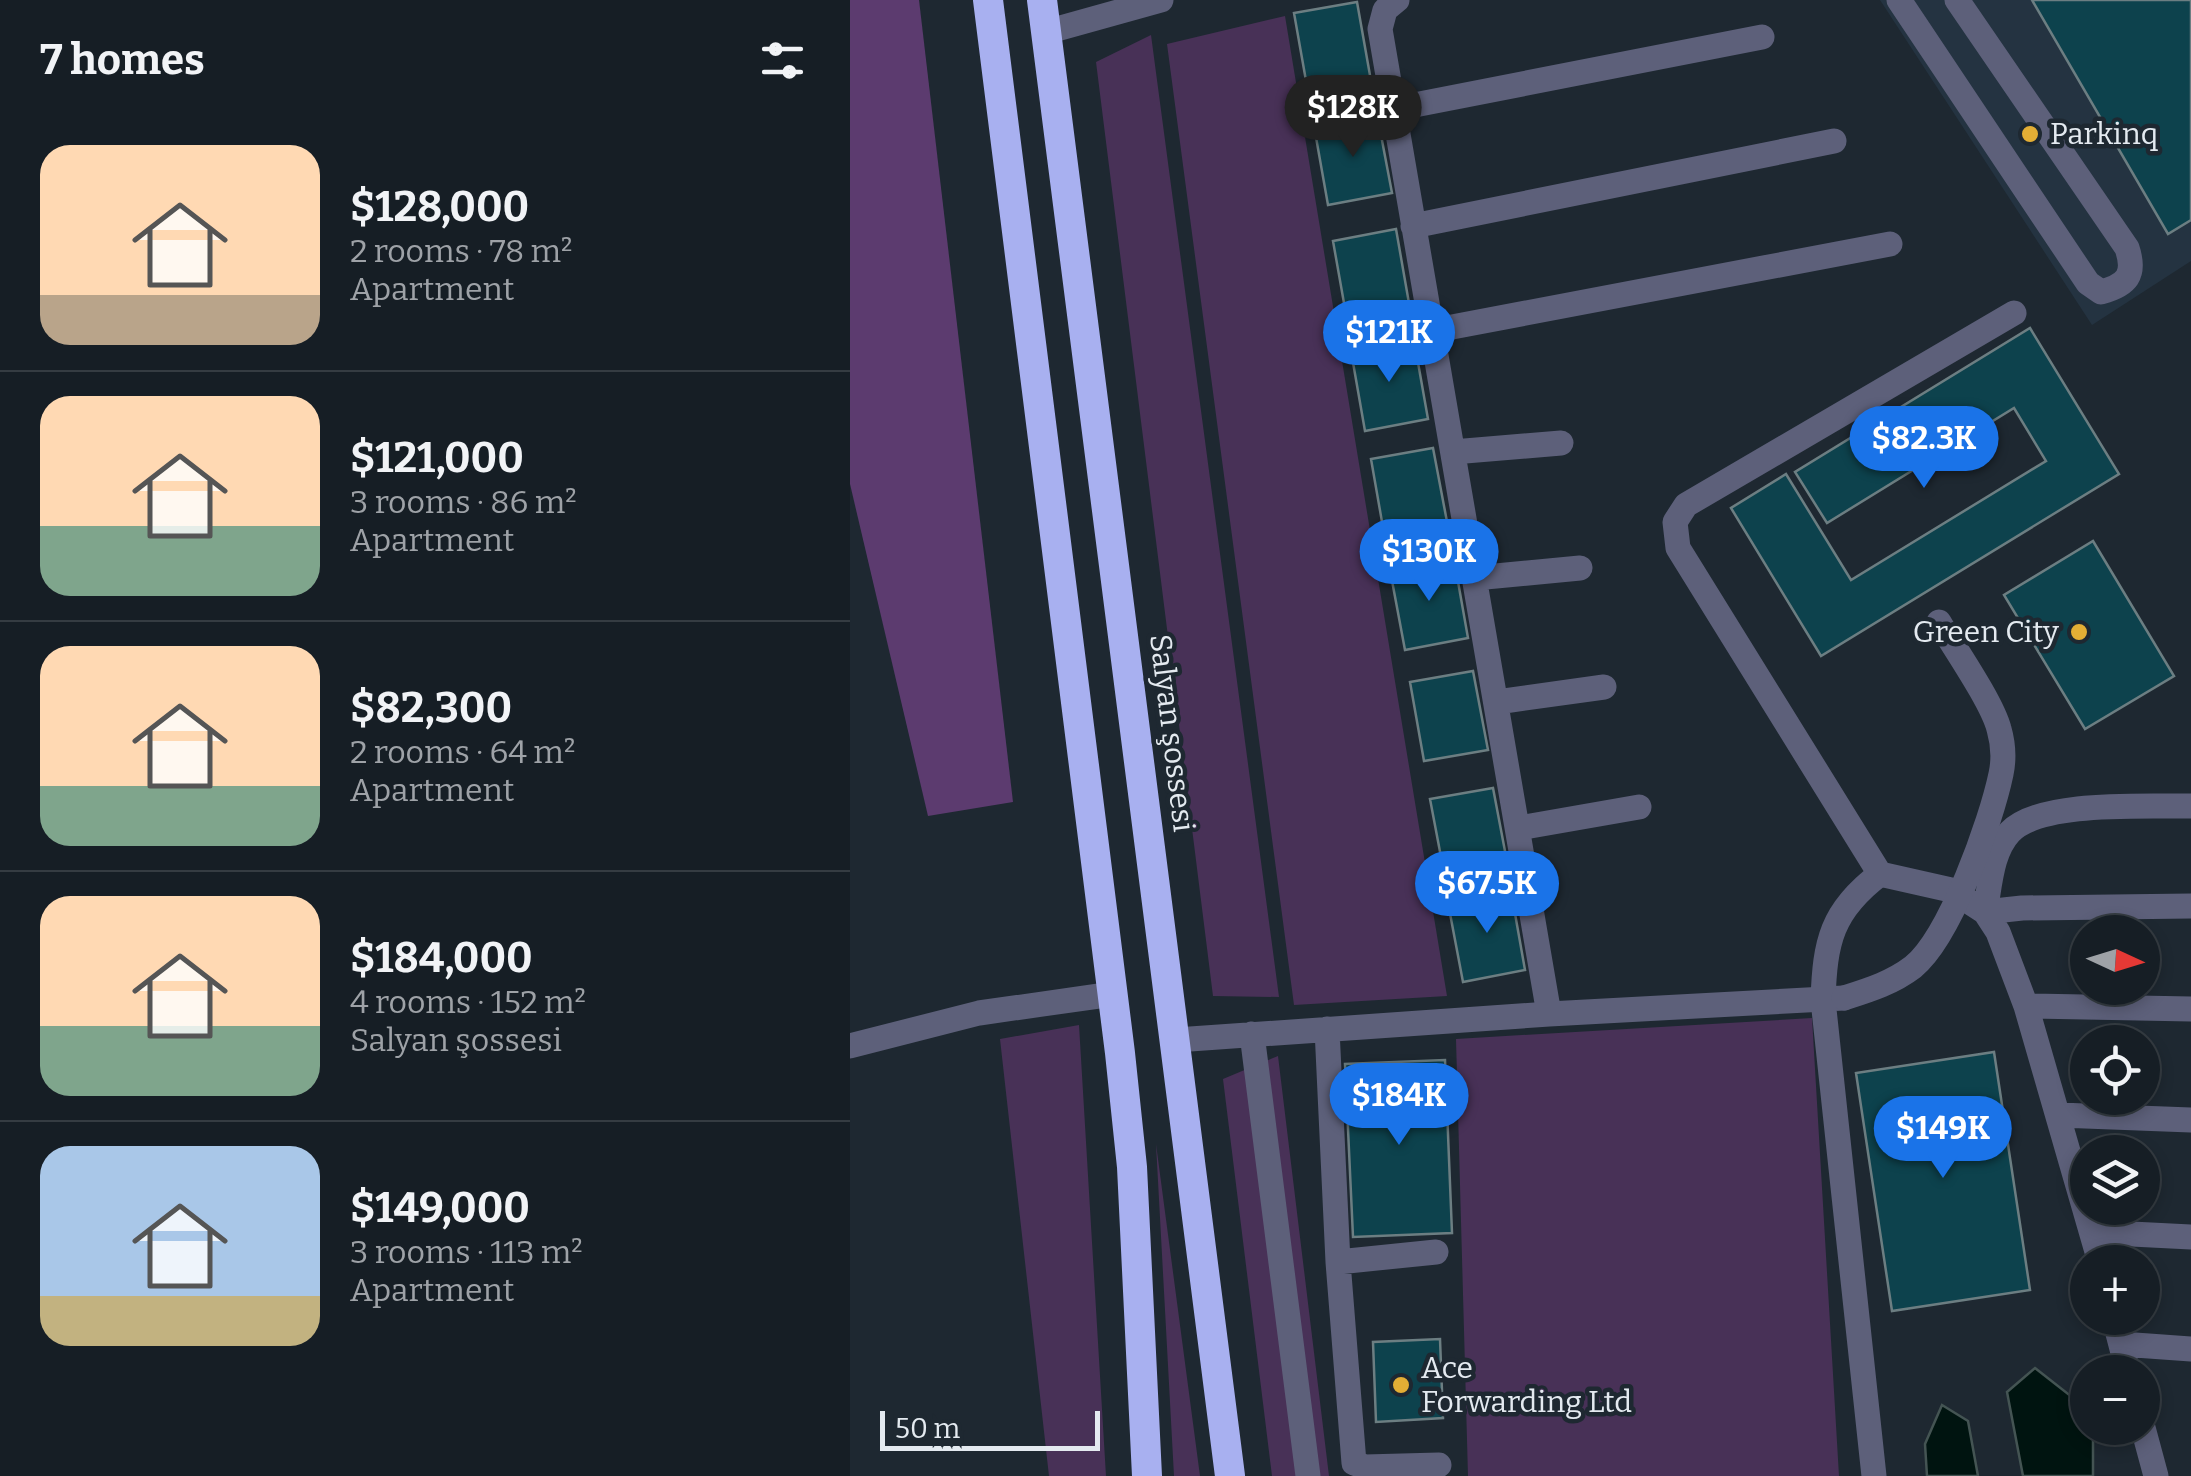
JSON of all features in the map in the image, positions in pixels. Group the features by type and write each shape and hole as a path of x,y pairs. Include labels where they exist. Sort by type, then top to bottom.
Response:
{"highway":[{"path":"988,0 1132,1168 1147,1476"},
{"name":"Salyan şossesi","path":"1042,0 1230,1476"}],"lane":[{"path":"1046,32 1161,0"},
{"path":"1398,0 1385,10 1380,29 1549,1014"},
{"path":"1899,0 2088,283 2100,292 2118,288 2132,265 2127,248 1956,0"},
{"path":"1394,110 1762,37"},
{"path":"1413,226 1834,141"},
{"path":"1431,331 1890,244"},
{"path":"2014,313 1686,505 1675,522 1678,548 1880,874 1951,890 1986,912 1998,932 2026,1006 2095,1245"},
{"path":"1453,452 1561,443"},
{"path":"1475,578 1580,568"},
{"path":"1176,1040 1834,999 1883,986 1916,965 1942,931 1972,863 2001,774 1999,726 1939,622"},
{"path":"1497,702 1604,687"},
{"path":"1986,912 1994,860 2008,833 2026,820 2052,811 2191,806"},
{"path":"1519,828 1639,807"},
{"path":"1874,1476 1829,937 1841,911 1880,874"},
{"path":"1986,912 2191,906"},
{"path":"850,1046 979,1013 1113,994"},
{"path":"2026,1006 2191,1009"},
{"path":"1327,1029 1338,1262 1354,1464 1438,1465"},
{"path":"1252,1034 1308,1476"},
{"path":"2059,1115 2191,1120"},
{"path":"2092,1232 2191,1237"},
{"path":"1338,1262 1436,1252"},
{"path":"2119,1335 2124,1355"},
{"path":"2121,1344 2191,1349"},
{"path":"2148,1445 2156,1476"}],"shaded area":[{"path":"850,0 919,0 1013,802 928,816 850,484"},
{"path":"1880,0 2191,0 2191,261 2092,325"},
{"path":"1285,16 1447,996 1294,1005 1167,44"},
{"path":"1151,35 1279,997 1213,996 1096,62"},
{"path":"1812,1018 1839,1476 1468,1476 1456,1039"},
{"path":"1079,1025 1106,1476 1049,1476 1000,1039"},
{"path":"1278,1056 1329,1476 1272,1476 1223,1079"},
{"path":"1156,1144 1200,1476 1174,1476"},
{"path":"2035,1368 2070,1395 2070,1445 2093,1445 2093,1476 2023,1476 2007,1392"},
{"path":"1942,1405 1968,1421 1978,1476 1927,1476 1925,1444"}],"building":[{"path":"2032,0 2191,0 2191,220 2168,234"},
{"path":"1357,2 1371,81 1308,92 1294,13"},
{"path":"1377,114 1392,193 1328,205 1314,126"},
{"path":"1396,229 1410,309 1347,320 1333,241"},
{"path":"2030,328 2119,474 1821,656 1731,508 1786,474 1851,580 2046,461 2014,408 1827,523 1795,472"},
{"path":"1414,340 1428,419 1365,431 1351,351"},
{"path":"1433,448 1448,527 1385,539 1371,459"},
{"path":"2093,541 2174,676 2085,729 2004,595"},
{"path":"1454,559 1468,638 1405,650 1390,570"},
{"path":"1473,671 1488,750 1424,761 1410,682"},
{"path":"1493,788 1508,867 1445,878 1430,799"},
{"path":"1511,891 1525,970 1463,982 1448,903"},
{"path":"1994,1052 2030,1290 1892,1311 1856,1073"},
{"path":"1445,1060 1452,1233 1353,1237 1345,1064"},
{"path":"1440,1339 1443,1418 1376,1422 1373,1342"}],"place":[{"name":"Parkinq","path":"2030,134"},
{"name":"Green City","path":"2079,632"},
{"name":"Ace Forwarding Ltd","path":"1401,1385"}]}
